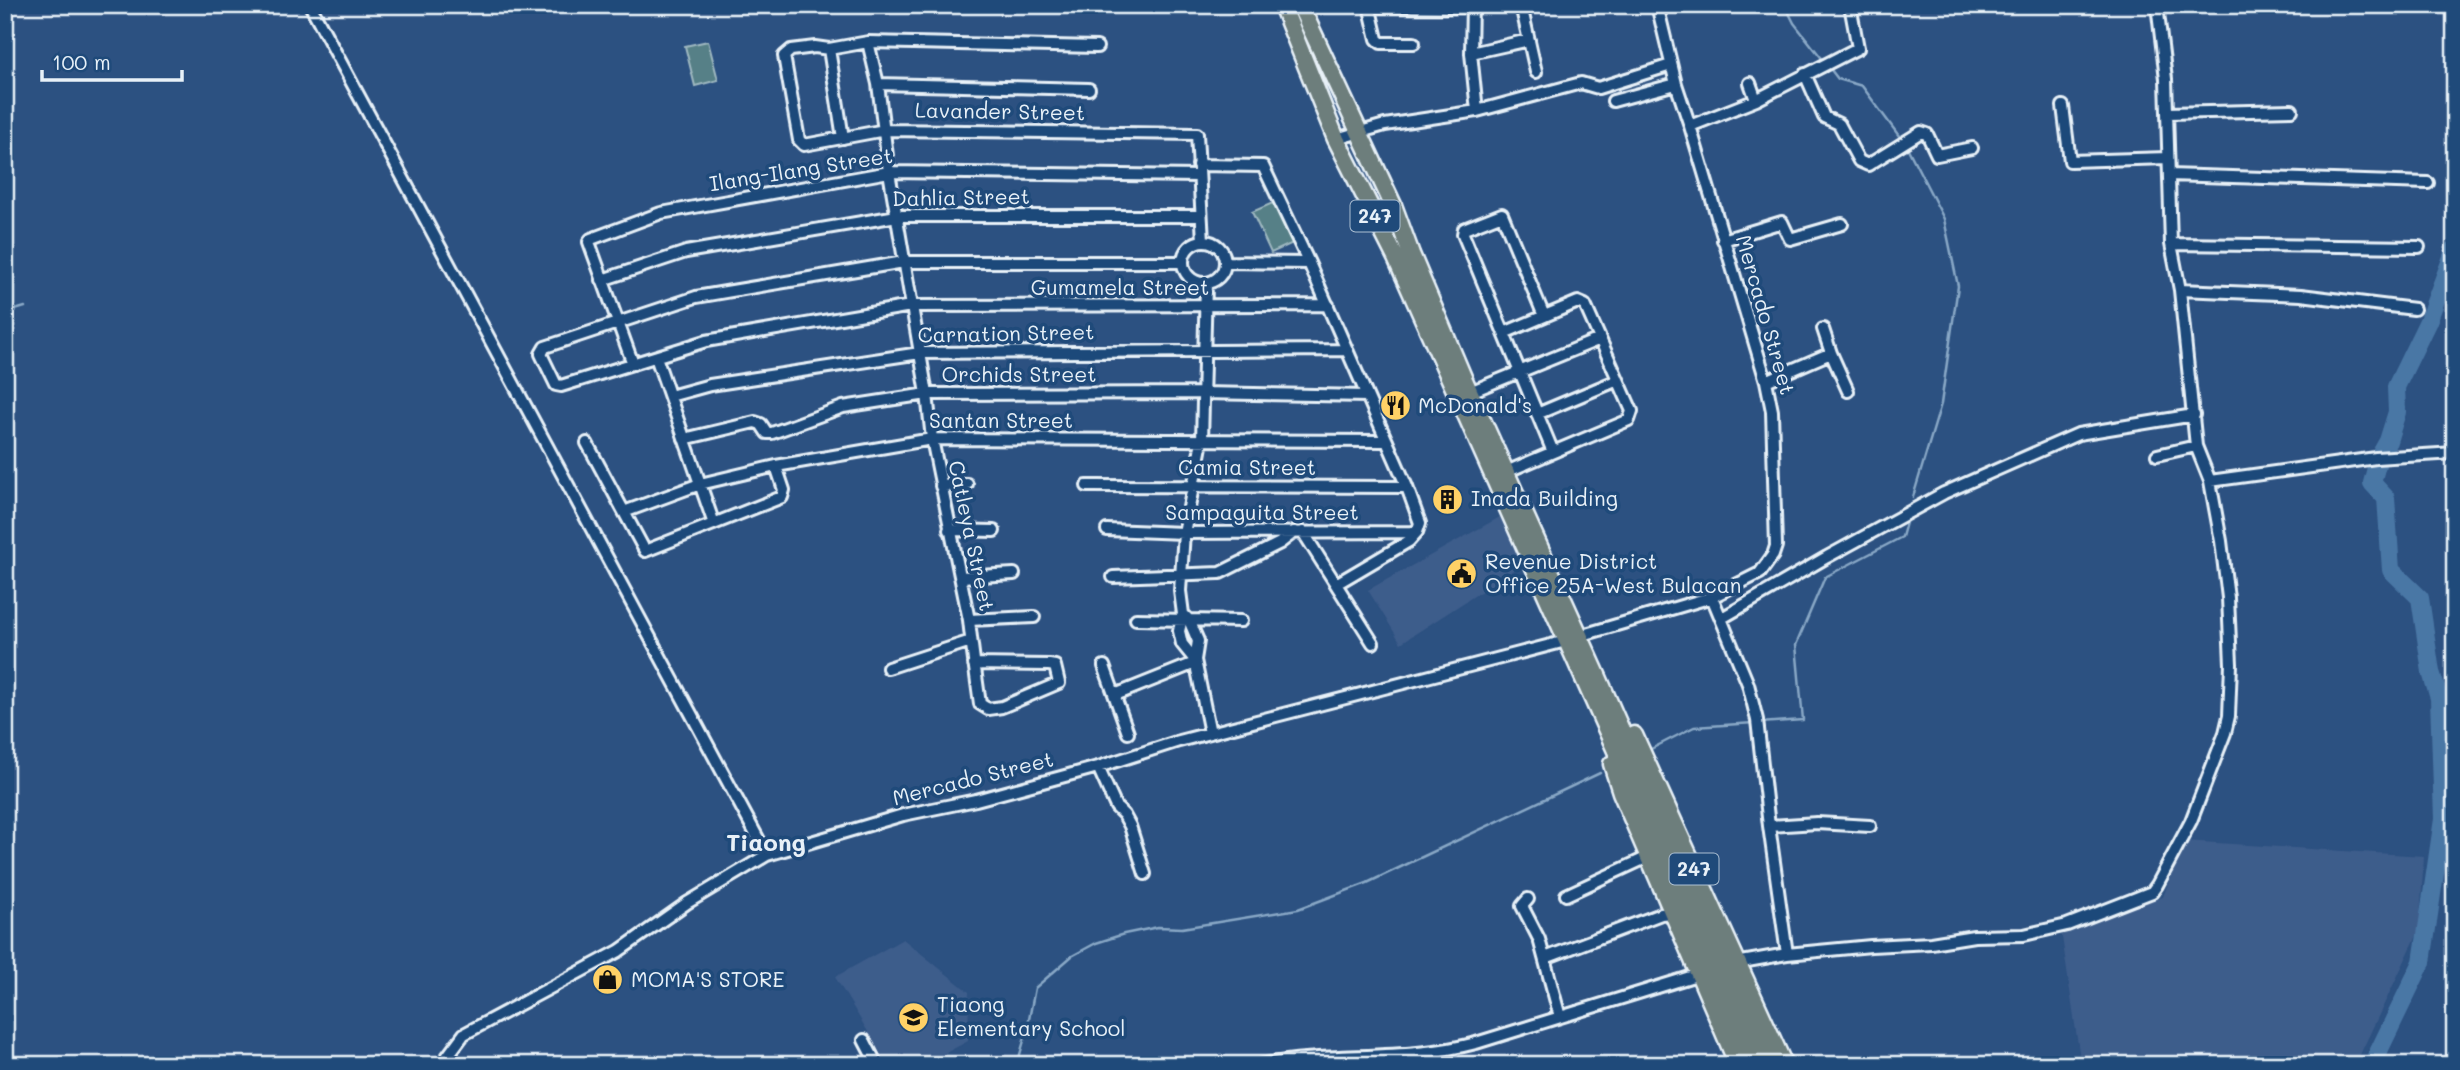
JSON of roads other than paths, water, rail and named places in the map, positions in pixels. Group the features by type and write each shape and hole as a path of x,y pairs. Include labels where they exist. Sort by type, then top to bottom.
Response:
{"highway":[{"name":"247","path":"1282,5 1336,139 1396,258 1573,638 1623,712 1647,762 1727,974 1784,1065"},
{"name":"247","path":"1300,5 1393,205 1411,254 1506,471 1573,638 1620,792 1738,1065"},
{"path":"1592,698 1727,974 1767,1065"},
{"path":"1727,974 1753,1065"}],"street":[{"path":"310,5 767,855"},
{"name":"Mercado Street","path":"441,1065 464,1034 619,951 687,903 767,855 903,814 976,800 1210,733 1573,638 1712,597 1760,573 1775,551 1772,411 1766,381 1675,84 1657,5"},
{"path":"1690,126 1756,100 1858,48 1850,5"},
{"path":"1727,974 1787,954 1931,943 1975,936 2024,935 2067,925 2152,892 2191,821 2225,733 2231,664 2228,598 2221,541 2210,481 2196,446 2180,290 2171,244 2168,113 2157,5"},
{"path":"1414,43 1381,43 1377,39 1369,6 1472,6 1471,53 1477,111"},
{"path":"1523,14 1536,72"},
{"path":"1471,53 1529,40"},
{"path":"843,138 829,49 868,42 1097,47"},
{"name":"Catleya Street","path":"868,42 878,84 889,172 940,486 969,620 974,664 980,704 988,709 1002,707 1059,682 1055,666 974,664"},
{"name":"Lavander Street","path":"829,49 815,47 790,50 785,56 799,140 804,145 885,130 1197,134 1198,170"},
{"path":"1336,139 1359,131 1477,111 1581,83 1598,88 1671,65"},
{"path":"1805,74 1824,117 1839,124 1863,164 1868,165 1921,132 1927,134 1937,155 1972,148"},
{"path":"1750,83 1756,100"},
{"path":"878,84 1088,89"},
{"path":"1613,101 1675,84"},
{"path":"2063,106 2070,161 2168,158"},
{"path":"2168,113 2292,110"},
{"name":"Ilang-Ilang Street","path":"633,364 589,245 591,239 661,213 889,172 1198,170 1263,166 1309,263"},
{"path":"1198,170 1203,241"},
{"path":"2169,175 2428,183"},
{"path":"1544,316 1502,214 1464,229 1463,233 1553,452"},
{"name":"Dahlia Street","path":"602,280 686,252 897,216 1201,216"},
{"path":"1723,240 1782,222 1790,239 1842,224"},
{"path":"1203,241 1221,249 1225,262 1217,278 1206,283 1188,275 1183,262 1187,250 1203,241"},
{"path":"2171,244 2419,247"},
{"path":"617,321 696,297 904,262 1183,262"},
{"path":"1225,262 1309,263 1408,487 1420,523 1418,532 1409,541 1336,584"},
{"path":"1206,283 1202,441 1184,533 1180,591 1184,618 1179,631 1182,644 1195,661 1210,733"},
{"path":"2180,290 2301,295 2414,309"},
{"path":"1504,333 1578,302 1582,303 1632,411 1629,420 1506,471"},
{"name":"Gumamela Street","path":"617,321 545,347 541,354 556,385 561,386 706,341 911,306 1328,306"},
{"path":"1823,330 1848,391"},
{"path":"1470,392 1600,340"},
{"name":"Carnation Street","path":"670,396 710,385 920,353 1347,350"},
{"path":"1766,381 1831,353"},
{"path":"656,356 714,524"},
{"path":"1537,414 1618,380"},
{"name":"Orchids Street","path":"684,439 755,422 761,424 767,433 772,433 843,407 927,394 1202,393 1367,396"},
{"path":"1722,618 1827,557 1976,478 2078,435 2194,415"},
{"name":"Santan Street","path":"624,512 700,484 776,466 932,439 1387,441"},
{"path":"587,443 645,551 782,497 784,490 776,466"},
{"path":"2157,455 2196,446"},
{"path":"2210,481 2379,458 2455,453"},
{"path":"940,486 967,484"},
{"name":"Camia Street","path":"1087,486 1408,487"},
{"path":"949,530 994,531"},
{"name":"Sampaguita Street","path":"1107,530 1184,533 1418,532"},
{"path":"1113,577 1220,573 1299,532 1373,643"},
{"path":"961,577 1014,574"},
{"path":"1712,597 1748,684 1757,720 1787,954"},
{"path":"969,620 1034,617"},
{"path":"1136,620 1184,618 1241,621"},
{"path":"888,668 971,641"},
{"path":"1115,695 1195,661"},
{"path":"1104,666 1128,733"},
{"path":"1098,767 1115,807 1124,814 1130,826 1145,874"},
{"path":"1769,826 1817,823 1870,826"},
{"path":"1566,895 1648,857"},
{"path":"1528,899 1522,906 1539,939 1560,1017"},
{"path":"1545,958 1661,914 1673,913"},
{"path":"1260,1065 1314,1058 1425,1059 1700,974"},
{"path":"864,1040 877,1065"}],"waterway":[{"path":"1785,5 1794,23 1824,61"},
{"path":"1828,66 1838,79 1862,86 1902,140"},
{"path":"1906,145 1944,219 1958,286 1941,404 1913,497"},
{"path":"2372,1065 2422,962 2443,819 2439,698 2431,672 2420,598 2391,570 2386,498 2372,483 2397,412 2396,387 2428,321 2455,249"},
{"path":"5,313 25,307"},
{"path":"1760,723 1803,720 1796,645 1825,577 1902,537 1907,519"},
{"path":"1647,751 1694,727 1754,723"},
{"path":"1017,1065 1035,988 1072,956 1096,943 1158,927 1182,928 1298,909 1367,883 1600,773"}],"place":[{"name":"McDonald's","path":"1395,406"},
{"name":"Inada Building","path":"1448,499"},
{"name":"Revenue District Office 25A-West Bulacan","path":"1462,574"},
{"name":"MOMA'S STORE","path":"608,980"},
{"name":"Tiaong Elementary School","path":"914,1017"}],"district":[{"name":"Tiaong","path":"766,843"}]}
